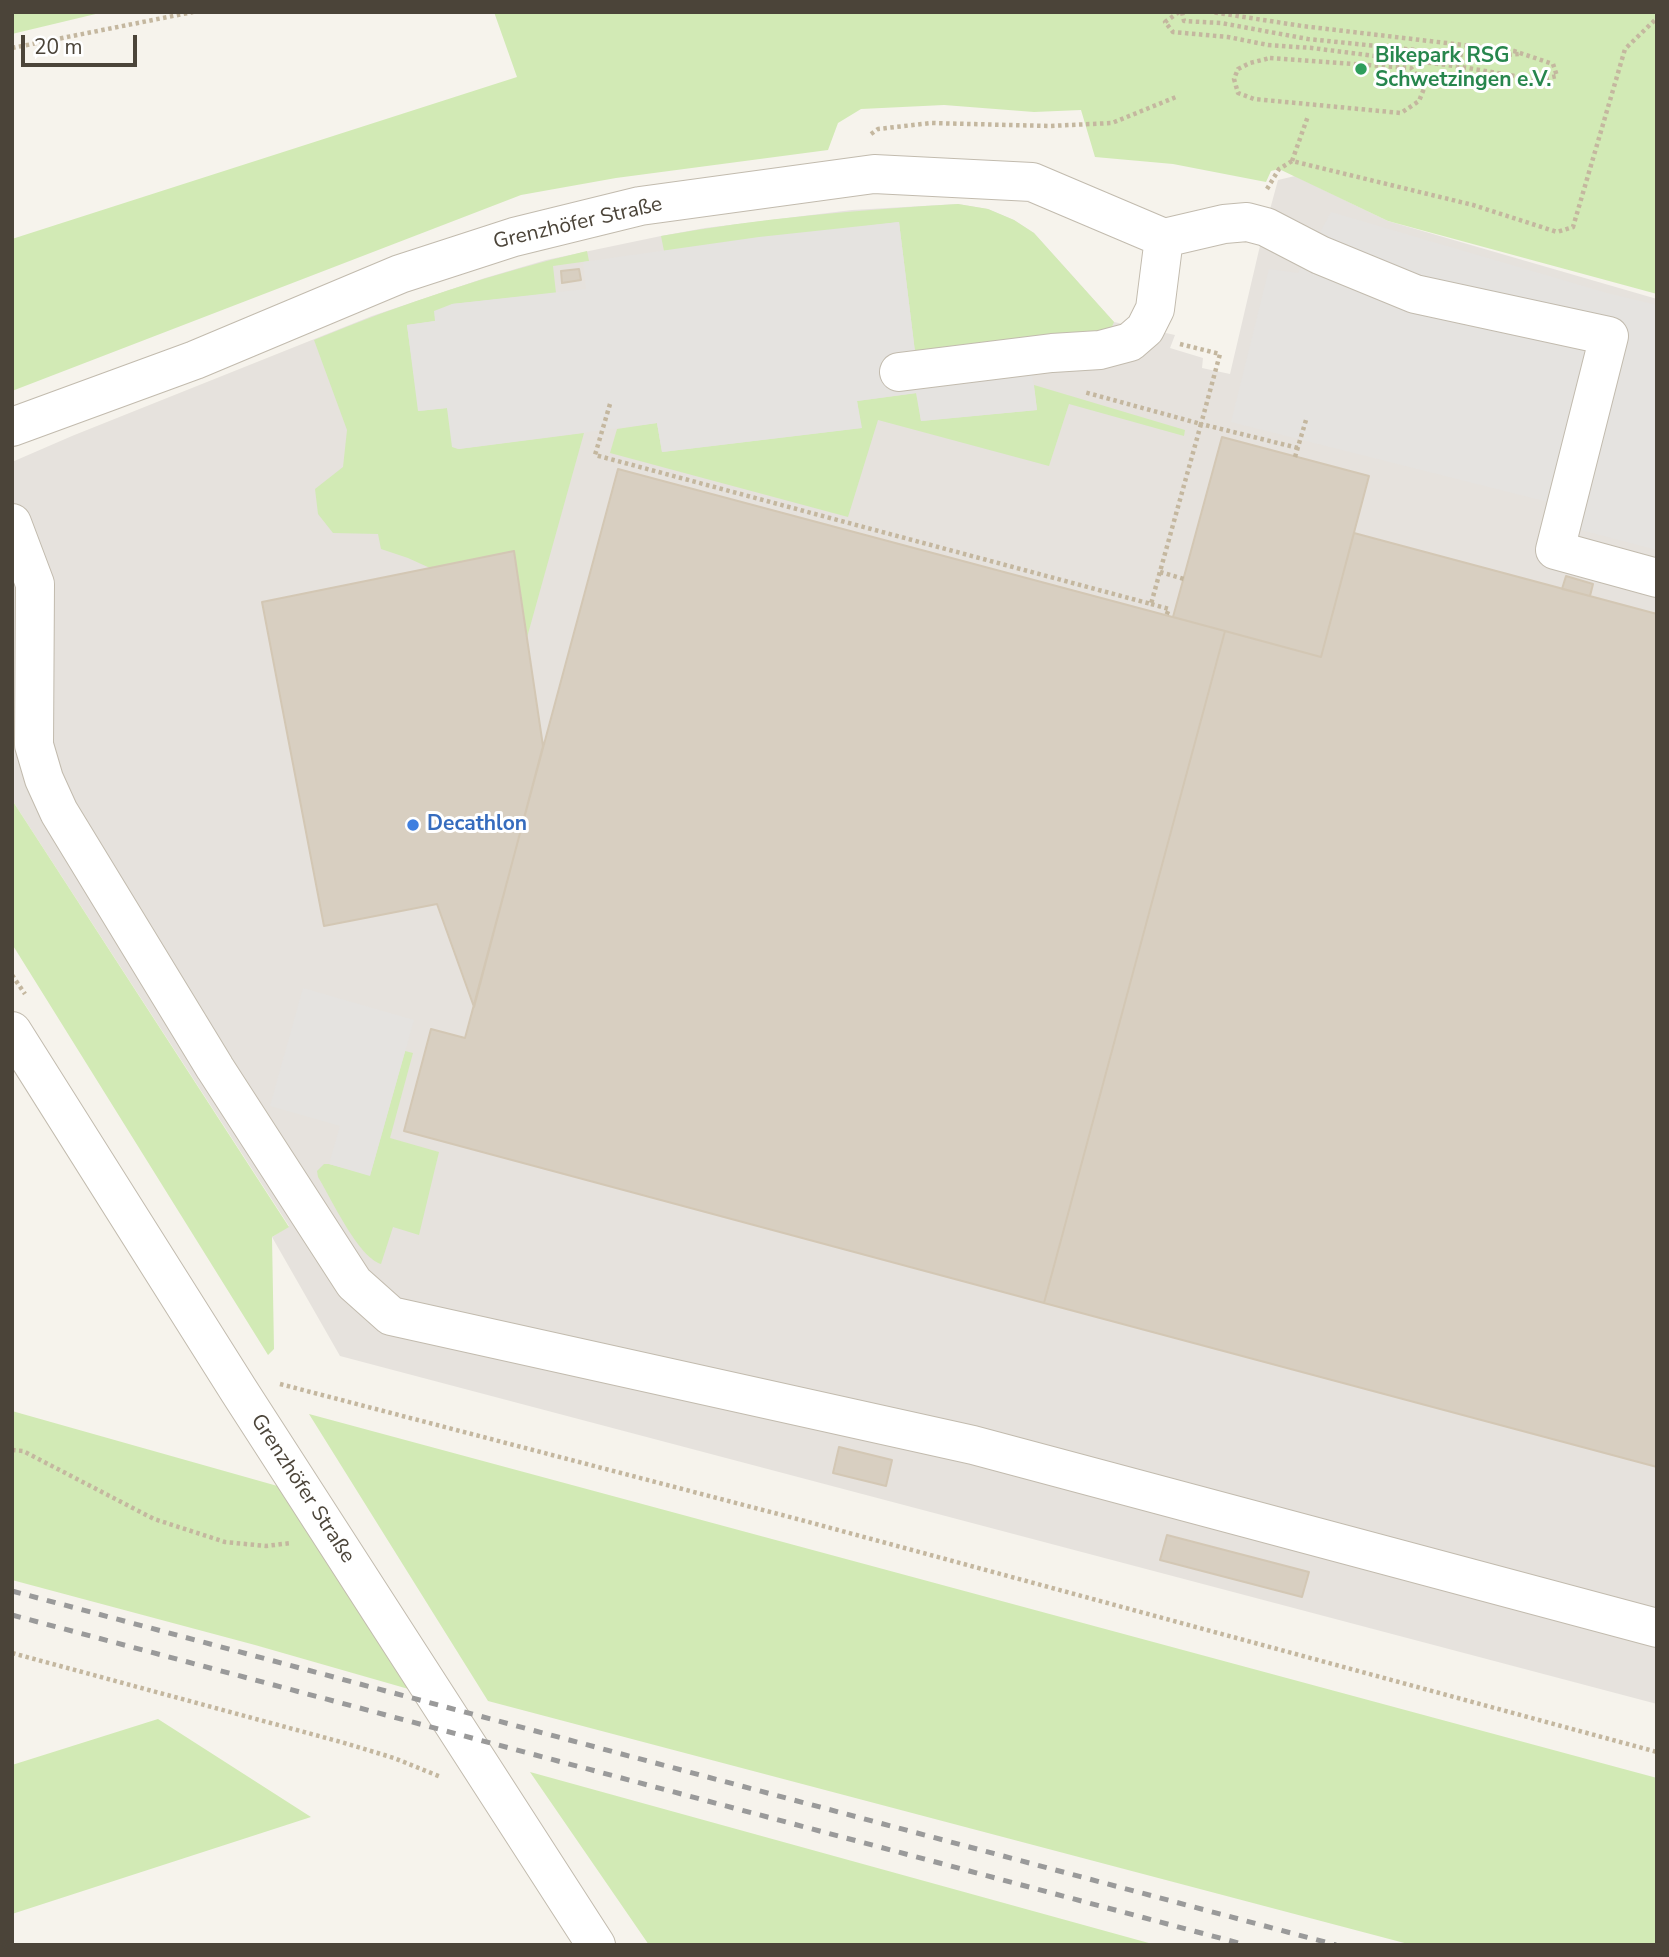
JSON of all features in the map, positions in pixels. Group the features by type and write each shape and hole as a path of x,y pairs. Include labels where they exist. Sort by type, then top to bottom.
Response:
{"street":[{"name":"Grenzhöfer Straße","path":"12,427 195,360 400,274 514,237 640,206 874,174 1032,182 1164,238"},
{"path":"899,372 1052,352 1100,350 1130,342 1145,329 1155,309 1164,238 1224,224 1247,222 1266,227 1320,255 1415,294 1609,336 1555,550 1657,578"},
{"path":"12,523 35,584 34,745 44,779 59,812 215,1068 348,1274 354,1283 391,1315 973,1445 1657,1628"},
{"name":"Grenzhöfer Straße","path":"12,1031 239,1391 596,1945"}],"path":[{"path":"12,48 193,12"},
{"path":"1212,12 1302,26 1514,51 1523,54 1553,64 1557,76 1539,80 1462,66 1312,48 1268,46 1228,37 1173,32 1165,22 1180,12 1184,21 1221,23 1308,39 1484,57 1523,54"},
{"path":"1292,161 1473,205 1557,232 1573,227 1625,49 1657,18"},
{"path":"1270,58 1411,68 1425,86 1419,102 1401,113 1254,99 1238,93 1234,79 1238,69 1270,58"},
{"path":"848,178 853,147 878,129 931,123 1049,126 1112,123 1175,97"},
{"path":"1247,222 1279,169 1292,161 1308,116"},
{"path":"1145,329 1172,342 1220,354 1151,604"},
{"path":"1052,352 1074,390 1298,448"},
{"path":"610,404 595,455 1169,609 1166,615"},
{"path":"1295,457 1306,420"},
{"path":"1160,572 1184,579"},
{"path":"239,1391 270,1381 805,1521 1657,1752"},
{"path":"12,1450 23,1451 154,1519 225,1542 266,1546 334,1539"},
{"path":"12,1653 341,1742 394,1758 447,1780"}],"shaded area":[{"path":"1295,176 1388,221 1657,299 1657,1704 340,1356 272,1237 289,1226 12,800 12,462 372,316 485,278 546,260 661,236 852,210 958,204 988,209 1014,220 1034,233 1114,322 1175,335 1170,348 1203,358 1202,368 1230,374 1278,180"},
{"path":"1331,212 1607,293 1657,305 1657,550 1577,529 1580,510 1231,422 1269,269 1298,273"},
{"path":"899,222 915,352 1028,342 1037,410 921,421 916,393 857,401 862,428 662,452 657,423 458,449 452,447 447,408 418,411 407,325 435,321 434,311 452,304 586,289 583,262 759,237"},
{"path":"303,988 414,1020 370,1176 329,1164 340,1126 270,1106"}],"green space":[{"path":"12,12 104,12 12,34"},
{"path":"494,12 1657,14 1657,294 1388,221 1279,169 1271,171 1266,182 1173,164 1095,157 1081,110 1034,112 944,105 861,109 838,123 828,150 616,178 521,195 12,391 12,239 517,77"},
{"path":"958,204 988,209 1014,220 1034,233 1114,322 1111,329 1099,333 915,352 899,222 664,251 661,236 735,224"},
{"path":"587,251 589,261 553,266 556,293 452,304 435,321 407,325 419,411 447,408 459,449 584,433 521,659 463,583 381,549 378,534 333,533 318,514 315,489 343,467 347,430 314,340 449,290"},
{"path":"1034,385 1185,430 1184,436 1069,404 1049,466 878,420 848,517 610,453 617,429 657,423 662,452 861,428 857,401 917,393 921,421 1037,410"},
{"path":"12,800 289,1227 272,1237 274,1349 268,1355 12,944"},
{"path":"405,1051 413,1053 390,1138 439,1152 419,1235 393,1227 381,1264 372,1259 354,1239 317,1171 324,1164 329,1164 370,1175"},
{"path":"12,1411 281,1487 412,1690 12,1580"},
{"path":"309,1414 1657,1778 1657,1945 1412,1945 488,1701"},
{"path":"158,1719 311,1817 12,1914 12,1765"},
{"path":"530,1772 1156,1945 649,1945"}],"building":[{"path":"579,269 581,280 562,283 561,271"},
{"path":"1222,437 1369,476 1321,657 1173,617"},
{"path":"618,469 1225,631 1044,1303 404,1131 431,1029 465,1038"},
{"path":"1354,533 1657,614 1657,1467 1044,1303 1225,631 1321,657"},
{"name":"Decathlon","path":"514,551 543,746 474,1007 437,904 324,926 262,602"},
{"path":"1566,576 1593,584 1590,596 1562,589"},
{"path":"839,1447 892,1460 886,1486 833,1473"},
{"path":"1167,1535 1309,1572 1302,1597 1160,1560"}],"railway":[{"path":"12,1591 1336,1945"},
{"path":"12,1615 1246,1945"}],"place":[{"name":"Bikepark RSG Schwetzingen e.V.","path":"1361,69"},
{"name":"Decathlon","path":"413,825"}]}
